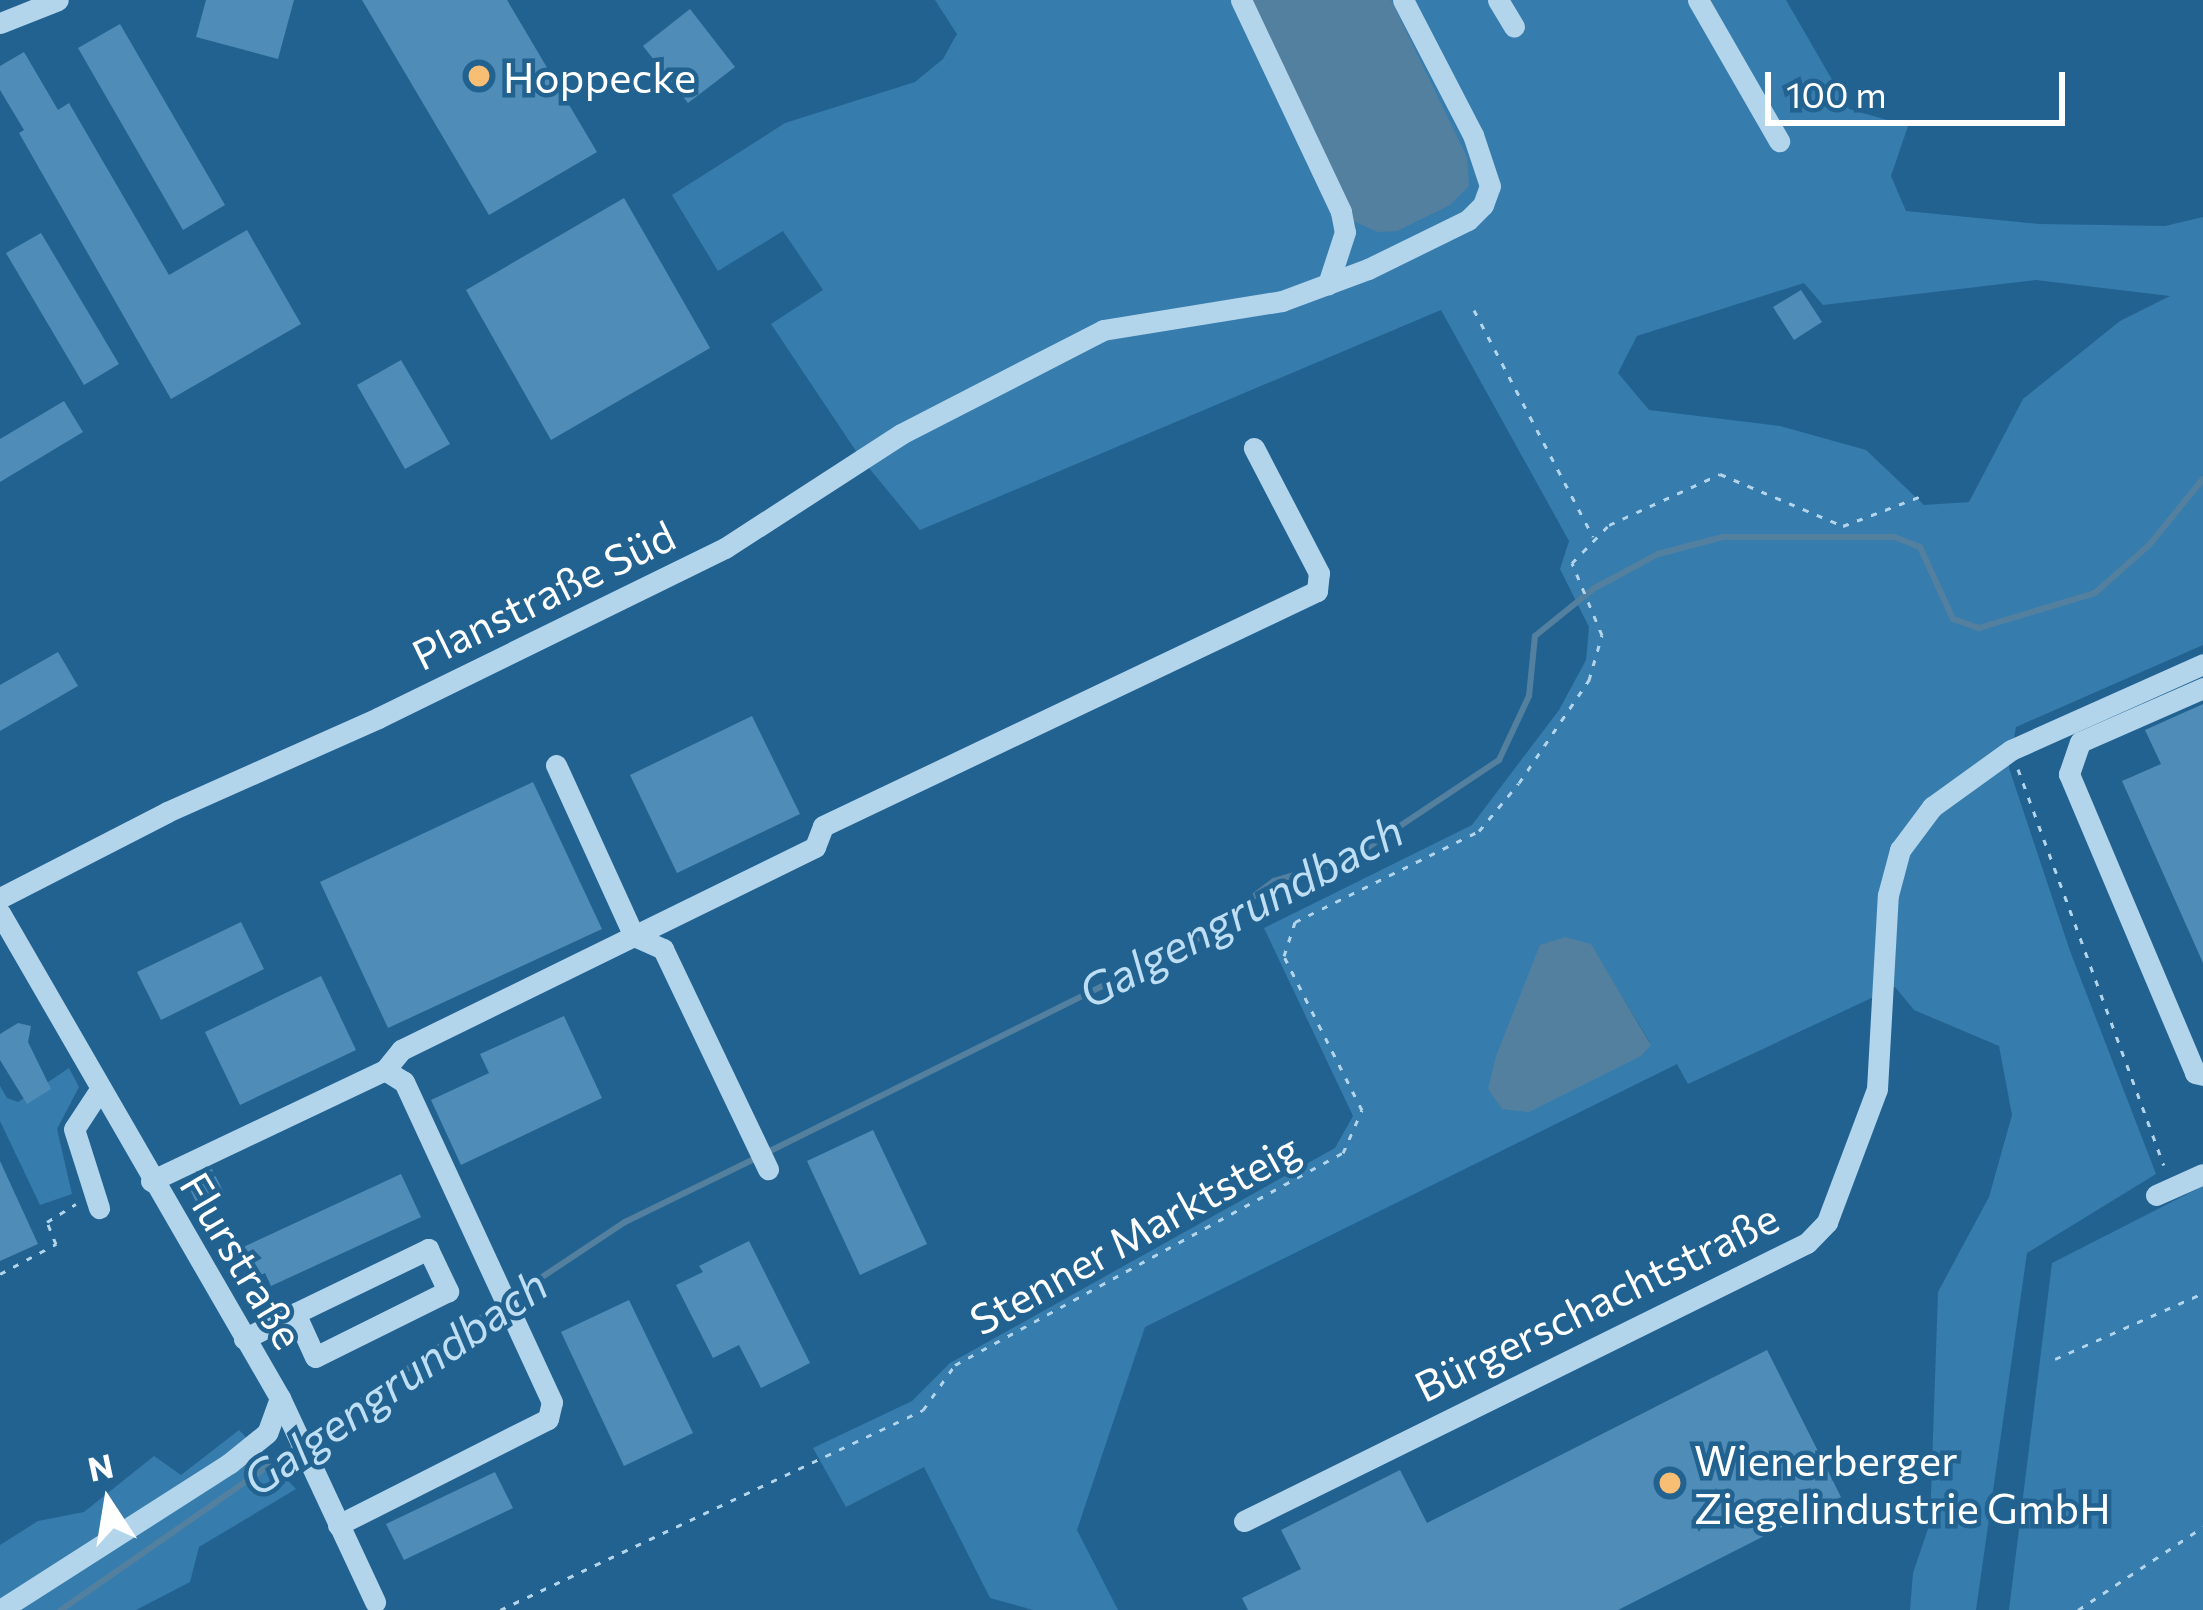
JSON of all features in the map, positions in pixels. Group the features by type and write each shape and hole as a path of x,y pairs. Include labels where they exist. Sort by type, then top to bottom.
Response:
{"street":[{"path":"0,23 58,0"},
{"path":"1241,0 1341,212 1345,232 1328,284"},
{"name":"Planstraße Süd","path":"0,898 167,812 378,718 725,548 901,434 1103,330 1282,302 1468,220 1490,186 1473,135 1403,0"},
{"path":"1498,0 1514,28"},
{"path":"1698,0 1779,141"},
{"path":"152,1181 385,1070 400,1050 815,847 823,826 1317,591 1319,573 1254,448"},
{"name":"Bürgerschachtstraße","path":"1244,1521 1807,1243 1827,1222 1877,1089 1888,895 1900,850 1933,807 2011,750 2203,664"},
{"path":"2203,688 2080,742 2069,774 2195,1072 2203,1075"},
{"path":"556,765 634,936 663,949 768,1169"},
{"name":"Flurstraße","path":"0,913 280,1398 267,1433 230,1462 0,1610"},
{"path":"338,1525 548,1419 553,1402 404,1082 385,1070"},
{"path":"96,1202 74,1129 99,1091"},
{"path":"2164,1191 2203,1174"},
{"path":"244,1339 295,1313 428,1250 448,1291 315,1357 295,1313"},
{"path":"280,1398 374,1602"}],"path":[{"path":"1474,310 1594,538 1609,525 1720,474 1843,526 1924,495"},
{"name":"Stenner Marktsteig","path":"500,1610 923,1410 956,1365 1342,1153 1362,1110 1284,956 1295,922 1480,830 1589,680 1602,635 1572,563 1594,538"},
{"path":"2011,750 2164,1191"},
{"path":"0,1274 56,1244 46,1222 96,1202"},
{"path":"2055,1359 2203,1293"},
{"path":"2078,1610 2203,1527"}],"shaded area":[{"path":"935,0 1786,0 1849,109 1908,126 1891,176 1906,211 2040,224 2165,226 2203,217 2203,645 2016,727 2009,768 2070,951 2156,1174 2027,1253 1976,1610 1910,1610 1913,1573 1930,1523 1938,1292 1989,1197 2012,1115 1999,1046 1914,1010 1895,987 1688,1084 1677,1064 1145,1327 1077,1530 1118,1610 1033,1610 990,1598 924,1467 846,1507 813,1448 912,1401 950,1363 1335,1148 1353,1116 1264,928 1472,825 1559,710 1586,660 1589,627 1560,569 1569,541 1441,310 920,530 860,457 771,324 823,290 783,231 718,271 672,195 785,123 915,82 943,59 957,34","holes":["2036,280 2170,296 2120,321 2023,399 1969,502 1924,505 1866,450 1780,426 1649,410 1618,373 1637,336 1804,283 1823,305","1566,937 1591,945 1651,1044"]},
{"path":"1248,0 1391,0 1467,157 1469,186 1450,205 1397,231 1378,232 1351,220"},
{"path":"1566,937 1591,944 1651,1045 1641,1056 1529,1112 1502,1109 1488,1089 1496,1056 1540,945"},
{"path":"69,1068 79,1087 57,1129 72,1194 40,1205 0,1121 0,1086 7,1098 18,1102"},
{"path":"2203,1186 2203,1610 2009,1610 2052,1263"},
{"path":"239,1430 296,1489 199,1547 190,1582 136,1610 0,1610 0,1545 38,1521 84,1512 154,1456 181,1475"}],"building":[{"path":"206,0 294,0 278,59 196,37"},
{"name":"Hoppecke","path":"362,0 507,0 597,152 489,215"},
{"path":"690,9 735,67 688,103 643,46"},
{"path":"120,24 225,205 183,230 78,48"},
{"path":"24,52 58,110 69,103 169,275 247,230 301,324 171,399 19,133 24,130 0,90 0,66"},
{"path":"624,198 710,348 551,440 466,290"},
{"path":"41,233 119,364 84,385 6,253"},
{"path":"1801,290 1822,322 1794,340 1773,307"},
{"path":"401,360 450,444 405,469 357,385"},
{"path":"64,401 83,432 0,482 0,439"},
{"path":"58,652 78,686 0,731 0,685"},
{"path":"2203,704 2203,963 2122,781 2161,764 2145,730"},
{"path":"752,716 800,814 677,873 630,775"},
{"path":"533,782 602,929 388,1028 320,882"},
{"path":"241,922 264,969 161,1020 137,972"},
{"path":"321,976 356,1050 240,1105 205,1032"},
{"path":"564,1016 602,1098 461,1165 431,1100 489,1073 480,1054"},
{"path":"18,1023 31,1026 28,1042 51,1089 27,1104 0,1060 0,1034"},
{"path":"873,1130 927,1244 860,1275 807,1161"},
{"path":"0,1161 38,1244 0,1261"},
{"path":"212,1169 224,1193 198,1206 186,1181"},
{"path":"401,1174 421,1217 271,1286 265,1273 253,1279 239,1249"},
{"path":"749,1241 810,1363 761,1388 739,1345 713,1358 676,1285 703,1272 699,1266"},
{"path":"629,1300 693,1433 624,1466 561,1332"},
{"name":"Wienerberger Ziegelindustrie GmbH","path":"1767,1350 1841,1497 1618,1610 1248,1610 1242,1598 1301,1569 1281,1530 1400,1470 1427,1523"},
{"path":"495,1472 513,1508 404,1560 386,1524"}],"waterway":[{"name":"Galgengrundbach","path":"768,1152 1197,939 1274,881 1352,858 1499,760 1529,696 1535,636 1593,589 1658,554 1723,537 1894,537 1920,547 1953,619 1979,628 2095,593 2149,545 2203,479"},
{"name":"Galgengrundbach","path":"512,1297 625,1222 756,1158"},
{"name":"Galgengrundbach","path":"61,1610 501,1304"}],"place":[{"name":"Hoppecke","path":"479,76"},
{"name":"Wienerberger Ziegelindustrie GmbH","path":"1670,1483"}]}
